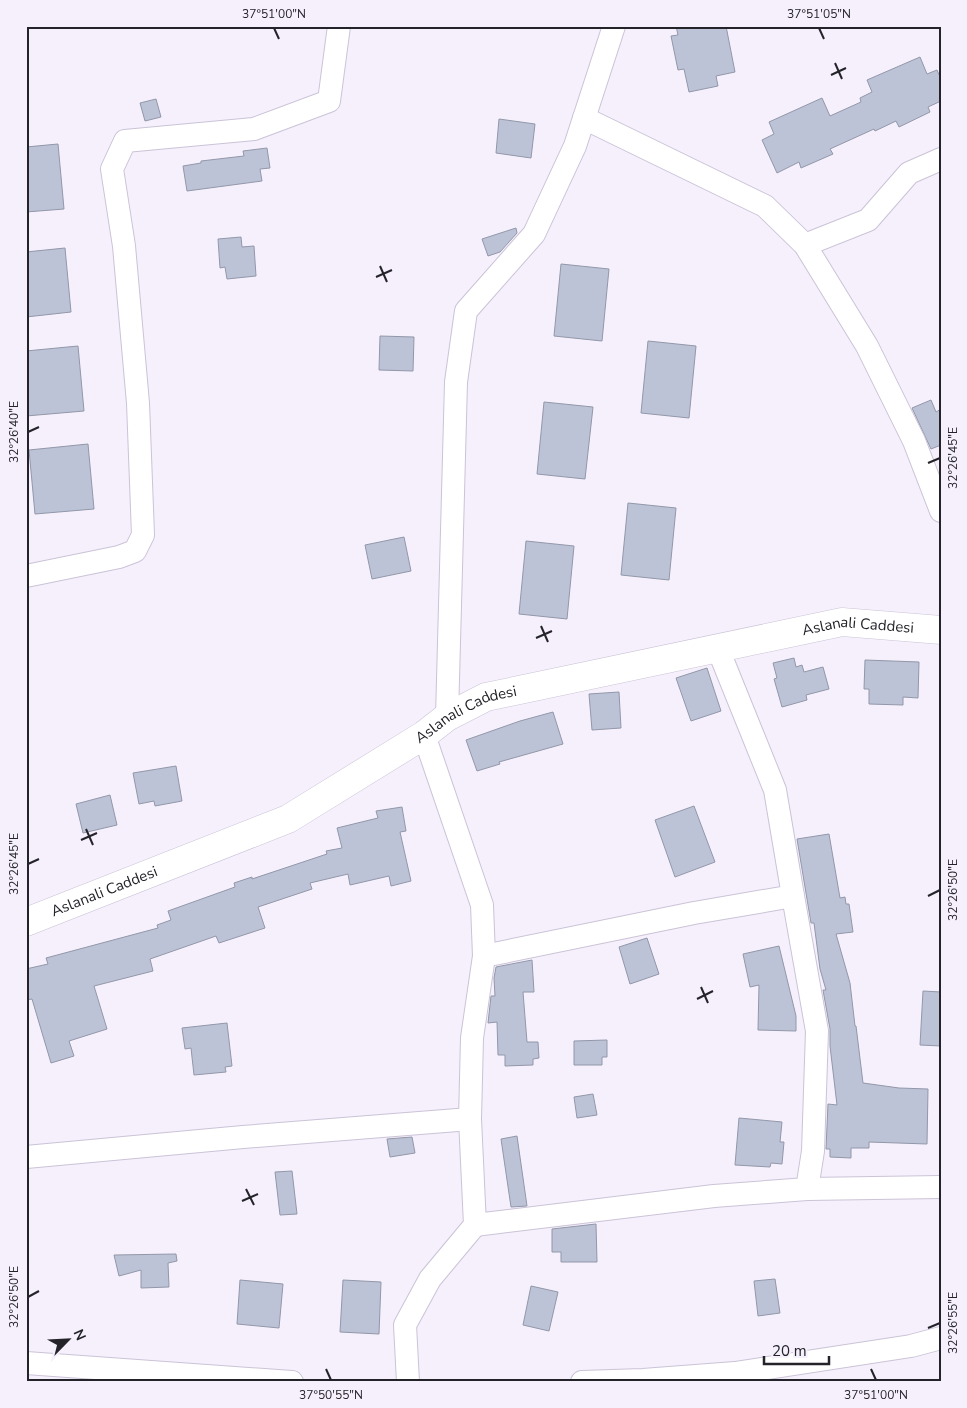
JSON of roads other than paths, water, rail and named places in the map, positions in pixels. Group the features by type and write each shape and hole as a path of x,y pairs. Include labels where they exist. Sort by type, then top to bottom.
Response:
{"street":[{"path":"26,576 119,557 135,551 143,535 138,404 124,246 112,169 125,141 254,129 329,101 339,26"},
{"path":"447,718 456,382 466,312 534,234 575,146 614,26"},
{"path":"584,118 765,206 805,245 867,346 914,441 941,511"},
{"path":"805,245 868,220 909,173 941,159"},
{"name":"Aslanali Caddesi","path":"26,922 288,820 447,718 486,696 842,622 941,630"},
{"path":"718,649 774,790 817,1031 813,1151 807,1189"},
{"path":"408,1382 405,1324 430,1279 475,1225 470,1119 472,1038 484,956 482,905 424,734"},
{"path":"484,956 694,913 793,896"},
{"path":"26,1158 243,1137 470,1119"},
{"path":"475,1225 714,1196 807,1189 941,1187"},
{"path":"582,1382 664,1380 734,1373 911,1346 941,1338"},
{"path":"26,1363 292,1382"}]}
